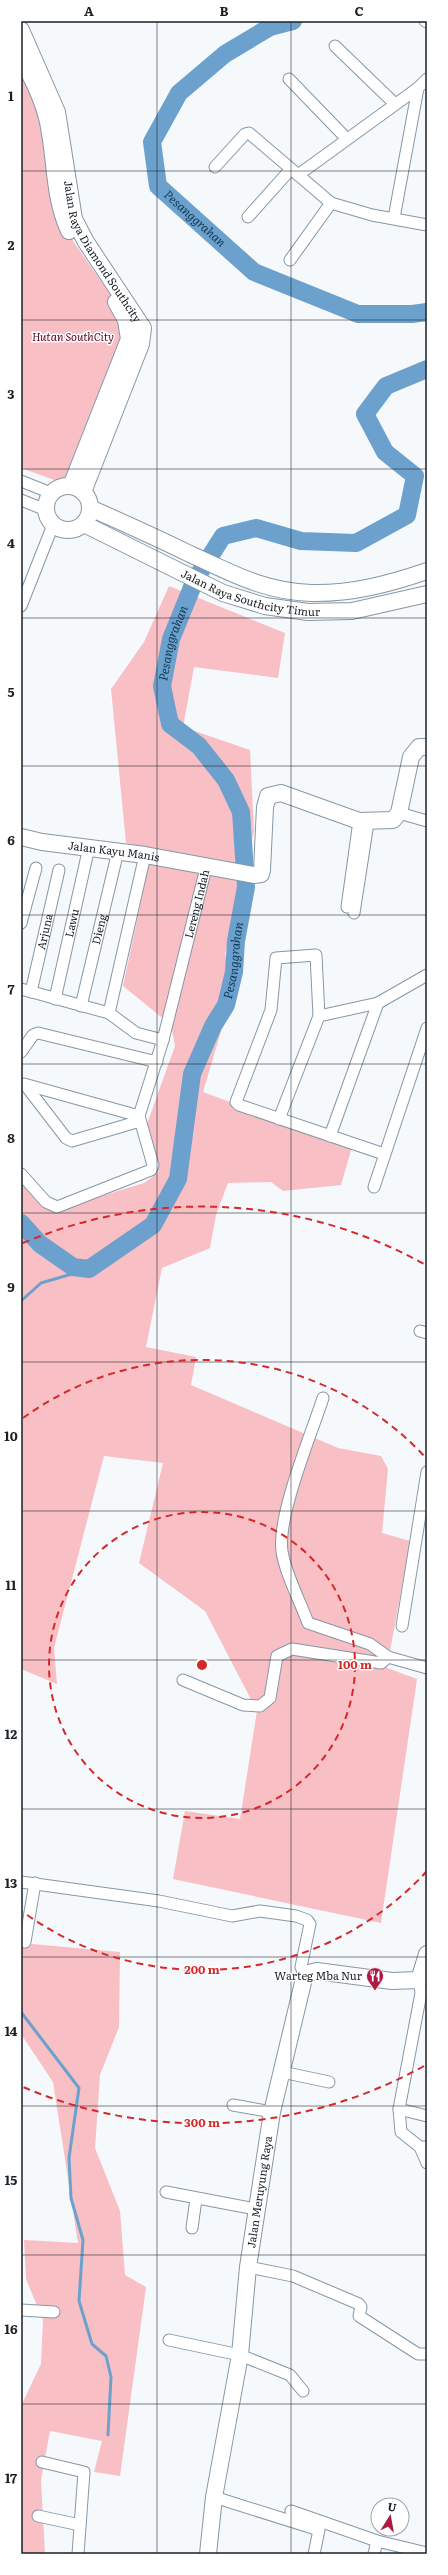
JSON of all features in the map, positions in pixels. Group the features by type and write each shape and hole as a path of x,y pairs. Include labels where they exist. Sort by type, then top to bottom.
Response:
{"street":[{"name":"Jalan Raya Diamond Southcity","path":"21,30 57,112 74,219 86,242 143,328 141,344 77,489"},
{"path":"335,46 395,104"},
{"name":"Jalan Raya Diamond Southcity","path":"21,57 42,98 48,122 58,206 64,221 81,252 126,320 129,330 129,339 77,489"},
{"path":"289,79 347,139"},
{"path":"248,217 294,173 347,139 418,88 427,79"},
{"path":"394,218 418,88"},
{"path":"215,167 247,133 252,135 294,173 331,203 427,225"},
{"path":"290,260 331,203"},
{"path":"21,481 51,493"},
{"path":"57,489 77,489 90,508 84,524 69,531 53,525 46,510 47,501 51,493 57,489"},
{"path":"21,500 46,510"},
{"name":"Jalan Raya Southcity Timur","path":"90,508 193,555 230,574 269,587 310,593 352,591 393,583 427,571"},
{"name":"Jalan Raya Southcity Timur","path":"84,524 184,572 223,593 265,606 308,612 352,611 427,594"},
{"path":"21,606 53,525"},
{"path":"427,747 415,750 411,757 399,813 427,821"},
{"name":"Lereng Indah","path":"139,1118 163,1040 206,868 254,876 261,874 265,807 268,796 272,794 281,794 364,822 393,820 399,813"},
{"path":"351,910 364,822"},
{"name":"Jalan Kayu Manis","path":"21,837 42,842 145,855 206,868"},
{"name":"Lawu","path":"55,999 89,847"},
{"name":"Dieng","path":"81,1006 118,851"},
{"path":"109,1013 145,855"},
{"path":"21,923 25,891 36,868"},
{"name":"Arjuna","path":"26,991 59,870"},
{"path":"279,1119 319,1016 316,955 276,958 271,1010 235,1099 239,1105 279,1119 384,1154"},
{"path":"319,1016 378,1003 427,975"},
{"path":"26,991 109,1013 136,1033 163,1040"},
{"path":"330,1136 378,1003"},
{"path":"374,1187 427,1028"},
{"path":"21,1052 34,1035 38,1033 157,1062"},
{"path":"23,1084 66,1138 72,1141 139,1118"},
{"path":"23,1084 139,1118"},
{"path":"21,1174 46,1202 57,1207 149,1171 153,1165 139,1118"},
{"path":"323,1398 289,1502 281,1534 282,1552 308,1623 370,1644 388,1657 427,1668"},
{"path":"402,1626 422,1541 427,1472"},
{"path":"183,1680 243,1705 260,1706 270,1698 277,1656 283,1652 292,1649 381,1663 388,1657"},
{"path":"22,1878 35,1883 159,1901 232,1916 260,1912 296,1916 307,1920 310,1924 301,1967 305,1974 317,1970 392,1980 419,1980"},
{"path":"25,1942 35,1883"},
{"path":"426,1960 419,1980 421,1993 399,2109 401,2132 424,2147 427,2163"},
{"name":"Jalan Meruyung Raya","path":"208,2554 214,2497 240,2355 248,2267 272,2112 305,1974"},
{"path":"282,2072 329,2082"},
{"path":"233,2105 272,2112"},
{"path":"399,2109 427,2116"},
{"path":"166,2192 196,2199 256,2209"},
{"path":"192,2228 196,2199"},
{"path":"248,2267 293,2276 359,2304 361,2307 359,2316 418,2354 427,2354"},
{"path":"21,2310 54,2312"},
{"path":"169,2340 240,2355 290,2374 303,2391"},
{"path":"42,2462 84,2472 78,2554"},
{"path":"214,2497 319,2530 314,2554"},
{"path":"291,2511 377,2541 427,2553"},
{"path":"38,2516 80,2525"},
{"path":"374,2554 377,2541"}],"green space":[{"name":"Hutan SouthCity","path":"21,57 42,98 64,221 73,241 114,300 129,330 71,486 21,468"},
{"path":"169,586 285,633 278,678 194,667 183,727 250,750 254,831 225,955 241,964 203,1092 352,1147 341,1185 283,1191 271,1182 228,1183 216,1215 210,1248 162,1268 146,1347 196,1357 191,1385 338,1448 381,1456 388,1469 382,1533 410,1541 387,1668 417,1679 381,1923 173,1879 185,1811 240,1819 257,1711 205,1611 139,1563 163,1463 104,1456 54,1648 57,1684 21,1669 21,1172 53,1211 144,1183 158,1173 155,1152 147,1124 175,1046 171,1025 123,986 152,850 126,843 111,689 144,642"},
{"path":"21,1943 120,1952 119,2027 100,2075 95,2148 120,2211 125,2275 146,2287 120,2476 94,2472 102,2441 50,2431 41,2480 45,2554 21,2554 21,2406 41,2364 43,2320 26,2279 24,2240 78,2243 53,2082 21,2034"}],"waterway":[{"name":"Pesanggrahan","path":"293,21 270,27 225,54 179,93 152,142 158,186 254,272 358,314 412,314 427,312"},
{"name":"Pesanggrahan","path":"21,1223 40,1244 73,1267 89,1269 153,1225 178,1179 192,1074 213,1026 226,1005 234,972 236,941 246,887 241,812 226,780 199,746 170,724 162,686 171,639 195,580 223,536 256,528 301,541 356,543 407,515 415,476 385,452 365,414 386,386 427,369"},
{"path":"21,1301 41,1283 89,1269"},
{"path":"21,2012 79,2088 69,2158 71,2198 83,2240 79,2301 92,2344 106,2356 111,2377 108,2435"}],"place":[{"name":"Warteg Mba Nur","path":"375,1991"}]}
